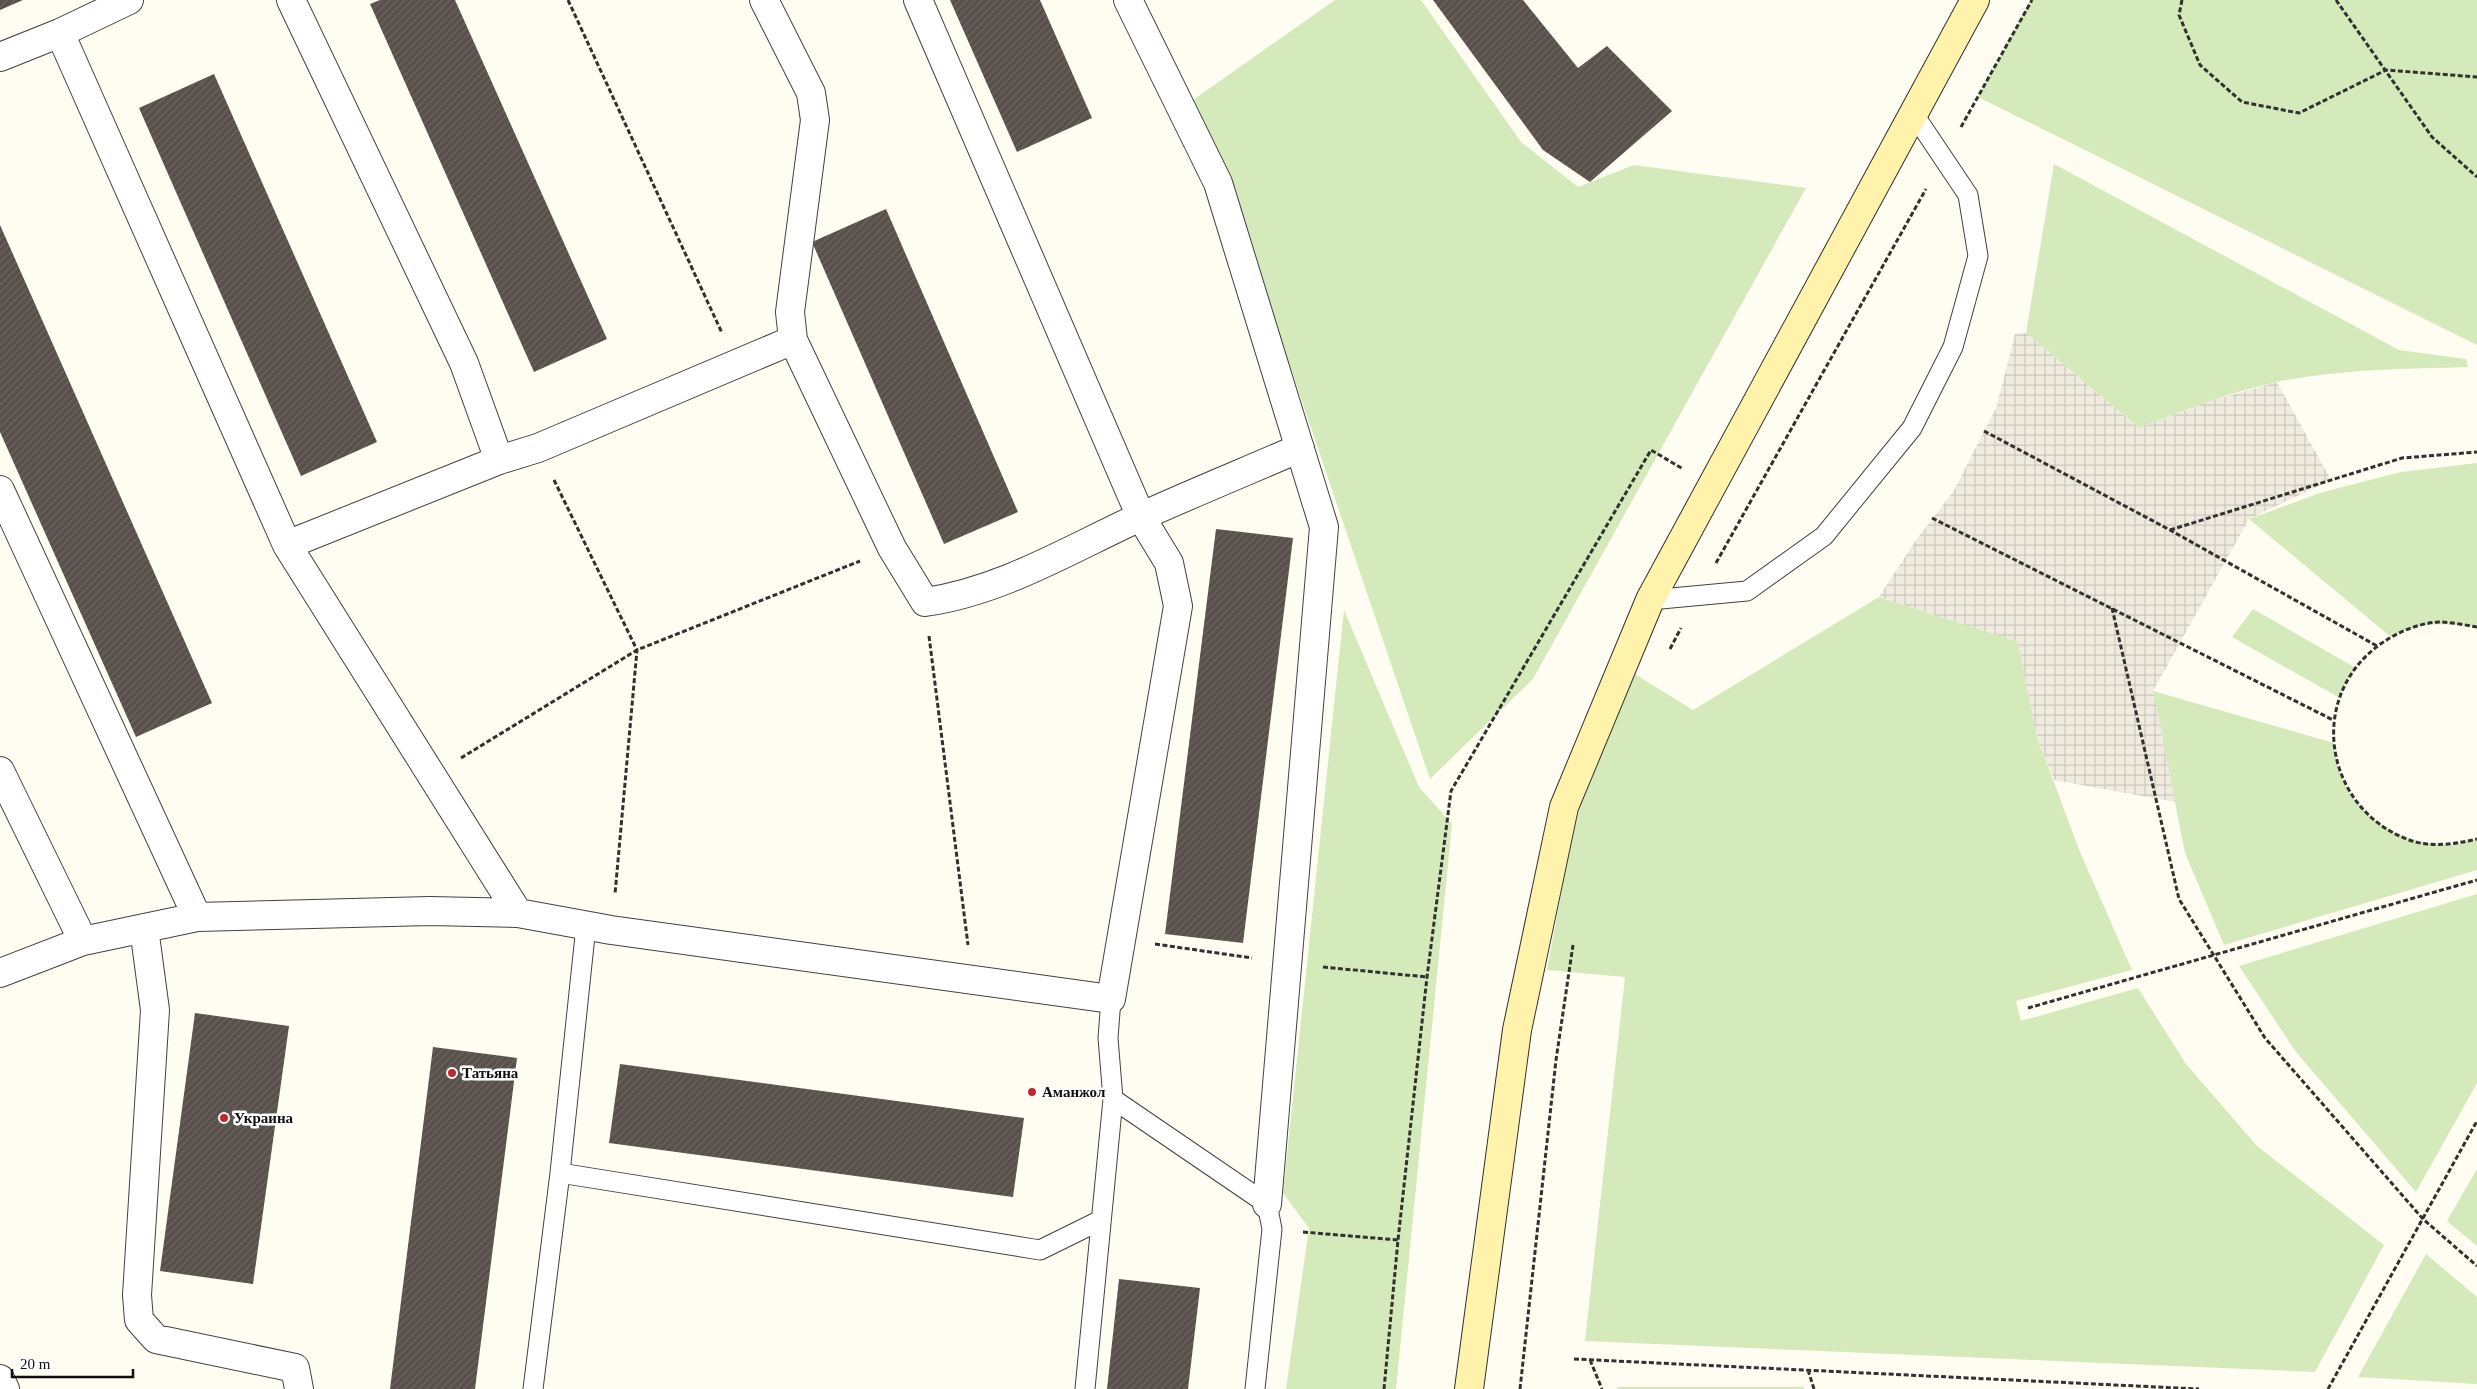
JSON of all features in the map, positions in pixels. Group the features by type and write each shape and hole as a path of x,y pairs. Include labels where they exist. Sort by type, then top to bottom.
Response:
{"main road":[{"path":"1469,1389 1517,1030 1564,807 1650,600 1975,0"}],"street":[{"path":"0,57 60,33 130,0"},
{"path":"291,0 464,363 499,460"},
{"path":"764,0 811,93 815,120 790,312 793,340 892,548 925,602 954,598 1011,578 1141,517 1300,448"},
{"path":"0,973 83,942 197,917 430,912 518,913 598,928 1111,999 1178,606 1169,563 1141,517 918,0"},
{"path":"1128,0 1218,183 1324,526 1270,1217"},
{"path":"60,33 286,545 433,775 518,913"},
{"path":"286,545 499,460 538,448 793,340"},
{"path":"0,490 197,917"},
{"path":"0,771 83,942"},
{"path":"144,928 155,1010 137,1295 140,1320 156,1340 295,1368 300,1389"},
{"path":"0,1379 5,1389"}],"lane":[{"path":"1650,600 1747,591 1824,536 1912,428 1953,347 1978,256 1968,195 1913,113"},
{"path":"533,1389 560,1173 598,928"},
{"path":"1085,1389 1113,1099 1108,1038 1111,999"},
{"path":"1113,1099 1270,1217 1255,1389"},
{"path":"560,1173 1040,1250 1101,1220"}],"path":[{"path":"568,0 736,364"},
{"path":"1668,653 1698,595 2032,0"},
{"path":"2182,0 2179,15 2200,66 2242,102 2299,113 2386,70 2477,77"},
{"path":"2336,0 2432,138 2477,177"},
{"path":"1984,431 2170,530 2377,646"},
{"path":"538,448 636,650 598,928"},
{"path":"1384,1389 1398,1240 1427,977 1451,791 1651,450 1712,486 1750,503"},
{"path":"2170,530 2402,458 2477,452"},
{"path":"1932,518 2333,720"},
{"path":"433,775 636,650 892,548"},
{"path":"925,602 973,980"},
{"path":"2112,608 2180,899 2265,1038 2423,1219 2477,1266"},
{"path":"2477,626 2439,622 2401,631 2377,646 2368,652 2345,682 2333,720 2335,758 2346,785 2350,794 2376,822 2410,840 2448,845 2477,839"},
{"path":"2028,1008 2477,880"},
{"path":"1520,1389 1556,1060 1575,936"},
{"path":"2328,1389 2477,1121"},
{"path":"1270,1217 1398,1240"},
{"path":"1574,1359 2199,1389"},
{"path":"1590,1360 1602,1389"},
{"path":"1808,1370 1814,1389"}],"green space":[{"path":"1335,0 1421,0 1521,142 1578,187 1634,165 1806,188 1533,679 1430,779 1240,218 1193,100"},
{"path":"2031,0 2477,0 2477,345 1978,97"},
{"path":"2054,164 2399,350 2466,359 2468,367 2348,372 2277,382 2225,396 2139,428 2026,333"},
{"path":"2477,463 2477,627 2433,624 2412,628 2391,637 2249,519 2323,492 2401,472"},
{"path":"1879,597 2018,641 2037,737 2080,852 2132,970 2016,1001 2021,1021 2138,988 2186,1064 2257,1146 2384,1245 2315,1372 1585,1341 1625,977 1547,970 1574,824 1633,673 1693,710"},
{"path":"2253,609 2356,668 2345,683 2340,698 2232,637"},
{"path":"1344,610 1419,787 1452,824 1396,1389 1286,1389 1309,1228 1283,1193"},
{"path":"2153,691 2334,743 2337,765 2344,784 2370,816 2387,828 2406,837 2426,843 2450,845 2477,839 2477,870 2224,945 2185,853"},
{"path":"2477,894 2477,1083 2416,1192 2296,1052 2239,966"},
{"path":"2477,1169 2477,1246 2447,1221"},
{"path":"2426,1254 2477,1297 2477,1384 2358,1377"},
{"path":"1617,1387 1804,1387 1804,1389 1618,1389"}],"shaded area":[{"path":"2026,333 2139,428 2208,402 2277,382 2331,480 2249,519 2153,691 2175,802 2054,780 2037,737 2018,642 1879,597 1916,540 1953,492 1996,408 2015,334"}],"building":[{"path":"0,0 23,0 0,10"},
{"path":"380,0 455,0 607,339 534,372 370,4"},
{"path":"950,0 1040,0 1092,118 1017,152"},
{"path":"1433,0 1523,0 1578,68 1607,46 1672,111 1590,182 1543,150"},
{"path":"214,74 377,442 301,476 139,108"},
{"path":"886,209 1018,512 944,544 812,242"},
{"path":"0,225 212,703 136,737 0,432"},
{"path":"1216,529 1293,538 1243,943 1165,934"},
{"path":"195,1013 289,1026 253,1284 160,1271"},
{"path":"433,1047 517,1058 475,1389 390,1389"},
{"path":"620,1064 1024,1118 1013,1197 609,1143"},
{"path":"1119,1279 1200,1288 1188,1389 1107,1389"}],"place":[{"name":"Татьяна","path":"452,1073"},
{"name":"Аманжол","path":"1032,1092"},
{"name":"Украина","path":"224,1118"}]}
